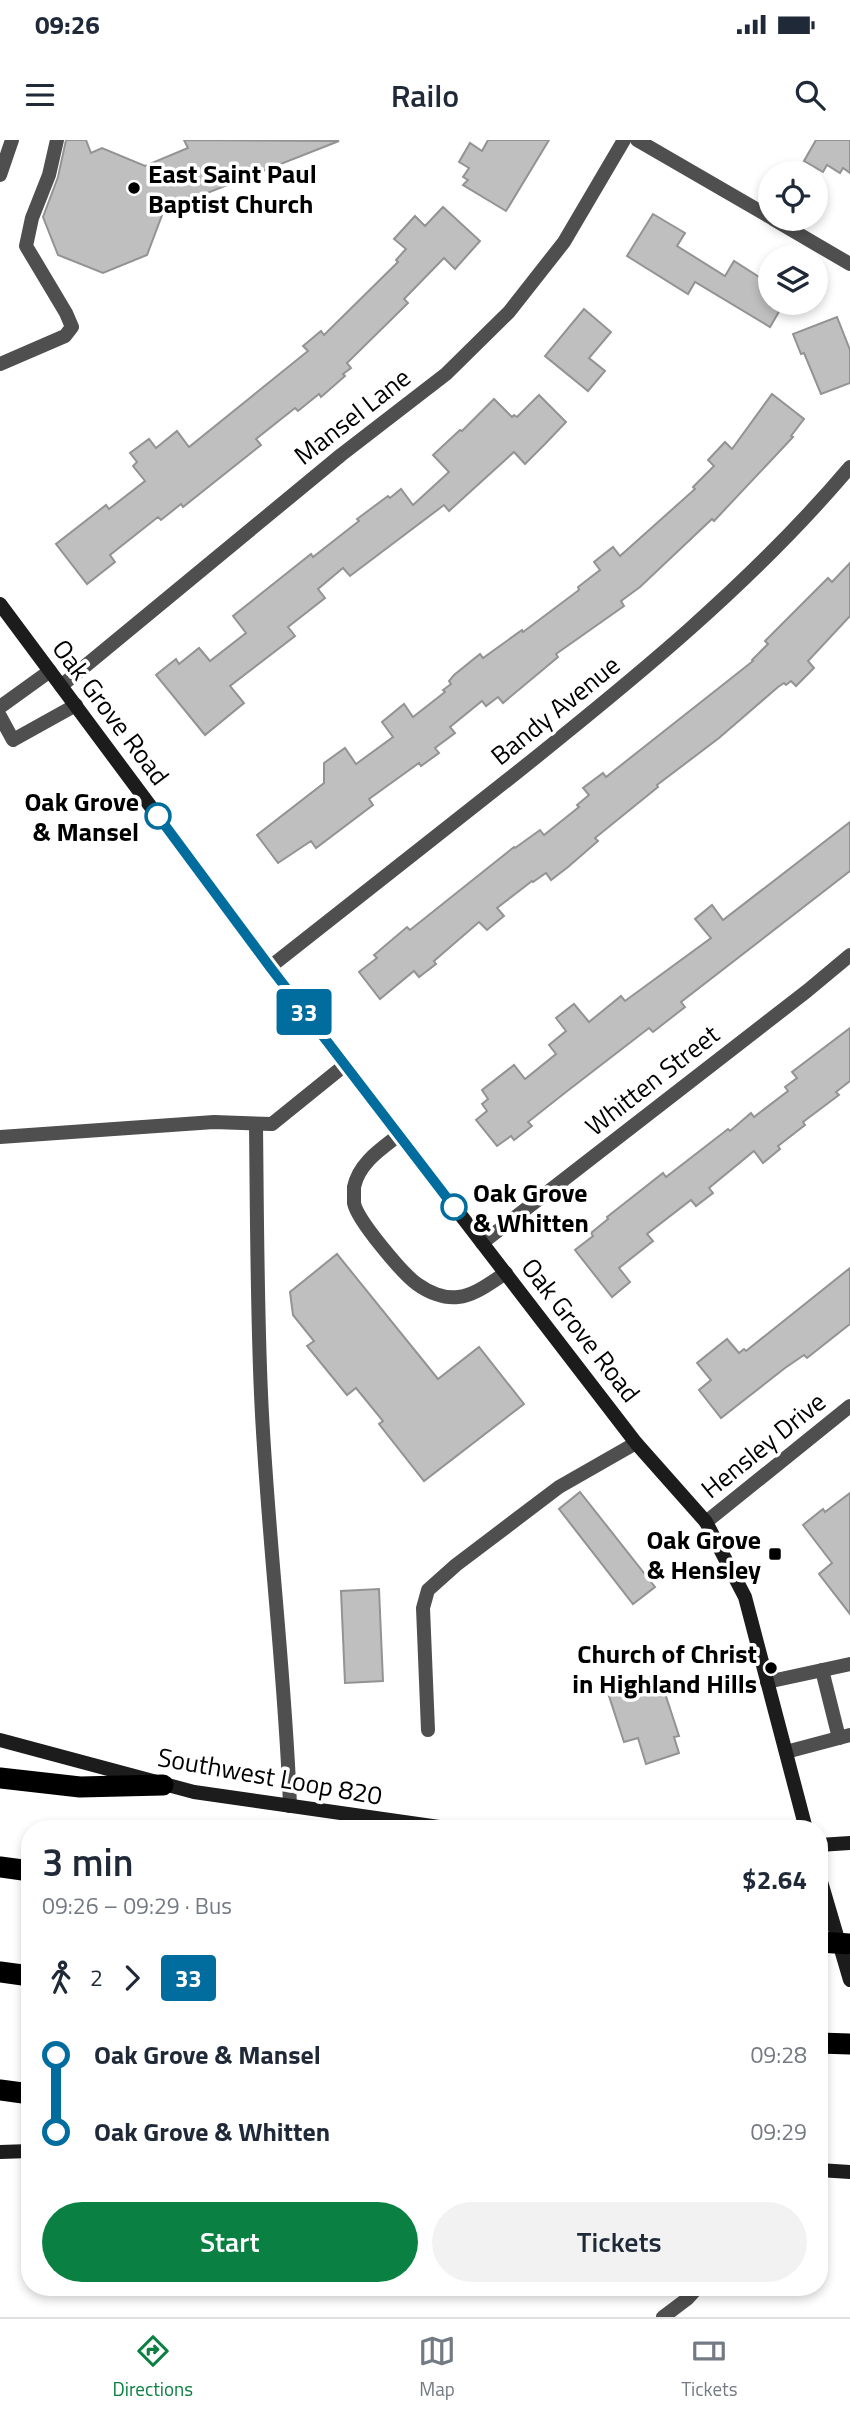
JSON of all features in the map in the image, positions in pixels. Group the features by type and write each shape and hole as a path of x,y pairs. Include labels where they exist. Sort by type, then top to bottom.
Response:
{"highway":[{"path":"0,1777 80,1787 163,1785"},
{"path":"0,1867 21,1870"},
{"path":"828,1943 850,1944"},
{"path":"0,1972 21,1975"},
{"path":"828,2043 850,2044"},
{"path":"0,2090 21,2093"}],"street":[{"path":"0,175 12,140"},
{"name":"Mansel Lane","path":"61,686 341,455 446,374 509,312 564,242 624,140"},
{"path":"637,140 758,210"},
{"path":"0,364 65,336 72,327 26,246 32,218 49,176 52,141"},
{"path":"793,231 850,264"},
{"name":"Bandy Avenue","path":"270,967 625,687 752,574 809,515 850,467"},
{"name":"Oak Grove Road","path":"0,604 345,1065 636,1443 706,1522 745,1597 804,1820"},
{"path":"0,707 50,671"},
{"path":"0,716 13,740 76,705"},
{"name":"Whitten Street","path":"482,1243 850,955"},
{"path":"0,1137 214,1122 272,1124 345,1065"},
{"path":"256,1124 261,1394 285,1700 290,1806"},
{"path":"399,1135 360,1170 354,1188 354,1204 362,1221 416,1284 435,1294 457,1298 477,1292 506,1273"},
{"name":"Hensley Drive","path":"706,1522 850,1406"},
{"path":"428,1730 423,1608 428,1590 456,1565 559,1487 636,1443"},
{"path":"767,1682 850,1664"},
{"path":"786,1752 844,1736 822,1670"},
{"name":"Southwest Loop 820","path":"0,1740 194,1793 389,1820"},
{"path":"828,1844 850,1843"},
{"path":"828,1905 850,1980"},
{"path":"0,2152 21,2151"},
{"path":"828,2171 850,2172"},
{"path":"663,2317 690,2296"}],"building":[{"name":"East Saint Paul Baptist Church","path":"66,140 86,140 91,153 102,148 145,166 188,148 184,140 339,141 164,210 147,255 103,273 58,255 43,217 58,177"},
{"path":"488,140 549,140 506,211 463,185 468,180 463,177 469,168 459,162 470,143 482,151"},
{"path":"816,140 850,140 850,173 843,168 840,173 828,166 828,161 804,161"},
{"path":"443,207 480,241 455,269 444,258 404,299 408,303 347,363 351,368 343,374 345,376 321,397 319,394 298,411 295,408 256,439 261,445 183,507 181,504 161,520 158,517 110,555 115,562 87,584 56,544 106,505 109,509 145,481 133,466 137,462 130,453 149,439 156,448 177,431 189,447 308,351 303,346 321,331 324,335 398,262 396,260 406,249 394,239 415,216 425,226"},
{"path":"653,214 685,233 677,246 725,276 734,261 758,276 758,315 777,315 770,327 695,282 688,294 627,256"},
{"path":"584,309 611,332 589,358 605,371 588,391 545,356"},
{"path":"837,317 850,350 850,383 821,394 793,334"},
{"path":"772,394 804,419 791,436 793,437 714,521 712,519 640,587 621,601 624,606 556,654 558,657 503,703 498,697 486,706 482,701 450,727 455,733 435,748 439,753 421,766 419,763 369,799 373,805 316,848 311,841 278,863 257,835 324,783 324,763 345,748 356,764 393,737 382,722 404,704 413,717 445,692 443,690 451,684 449,681 454,675 480,654 483,658 579,590 578,587 600,570 594,562 613,547 620,556 695,489 693,487 714,466 708,460 725,442 732,449"},
{"path":"539,395 566,422 545,444 525,464 514,452 449,511 444,505 350,576 343,568 318,589 325,598 288,627 295,636 230,686 244,703 205,735 156,675 176,659 179,664 199,648 210,661 246,633 233,616 311,554 313,557 388,496 390,498 401,489 413,505 449,472 433,455 494,399 512,417 517,417"},
{"path":"850,563 850,616 808,661 814,668 796,686 791,681 778,687 595,838 598,841 568,867 551,880 546,873 532,881 497,908 504,916 487,930 479,922 434,961 436,964 419,977 414,971 380,999 359,972 377,958 374,955 407,927 410,930 514,847 540,830 544,835 579,807 577,805 589,795 583,788 603,773 606,777 753,661 768,644 765,641 828,578 832,582"},
{"path":"850,822 850,871 681,1002 685,1007 653,1032 649,1028 528,1122 532,1126 514,1140 511,1136 497,1146 476,1120 487,1111 482,1104 488,1099 482,1090 514,1065 525,1079 556,1054 549,1045 566,1031 556,1018 574,1004 589,1022 621,996 625,1001 711,938 695,919 712,905 723,920"},
{"path":"850,1028 850,1081 836,1092 839,1095 803,1122 805,1125 778,1146 780,1149 763,1163 754,1151 709,1188 713,1193 696,1206 691,1200 647,1234 653,1241 619,1268 630,1282 612,1297 575,1250 593,1236 591,1233 608,1219 607,1217 663,1173 666,1177 728,1129 730,1131 751,1113 754,1117 788,1091 785,1087 797,1078 792,1072"},
{"path":"337,1254 438,1379 479,1347 524,1404 424,1481 379,1424 383,1421 356,1388 347,1395 307,1346 314,1341 293,1315 290,1292"},
{"path":"850,1268 850,1324 807,1358 804,1355 785,1368 721,1418 699,1390 711,1380 697,1363 727,1339 739,1353 744,1349 746,1351"},
{"path":"580,1492 655,1587 633,1604 559,1509"},
{"path":"850,1493 850,1614 819,1574 832,1563 803,1525"},
{"path":"379,1589 383,1681 345,1683 341,1591"},
{"path":"659,1675 679,1736 674,1737 679,1753 646,1764 638,1738 624,1742 608,1693 616,1690 615,1688"}],"bus line":[{"name":"33","path":"158,816 454,1207"}],"place":[{"name":"East Saint Paul Baptist Church","path":"134,188"},
{"name":"Oak Grove & Mansel","path":"158,816"},
{"name":"Oak Grove & Whitten","path":"454,1207"},
{"name":"Oak Grove & Hensley","path":"775,1554"},
{"name":"Church of Christ in Highland Hills","path":"771,1668"}]}
